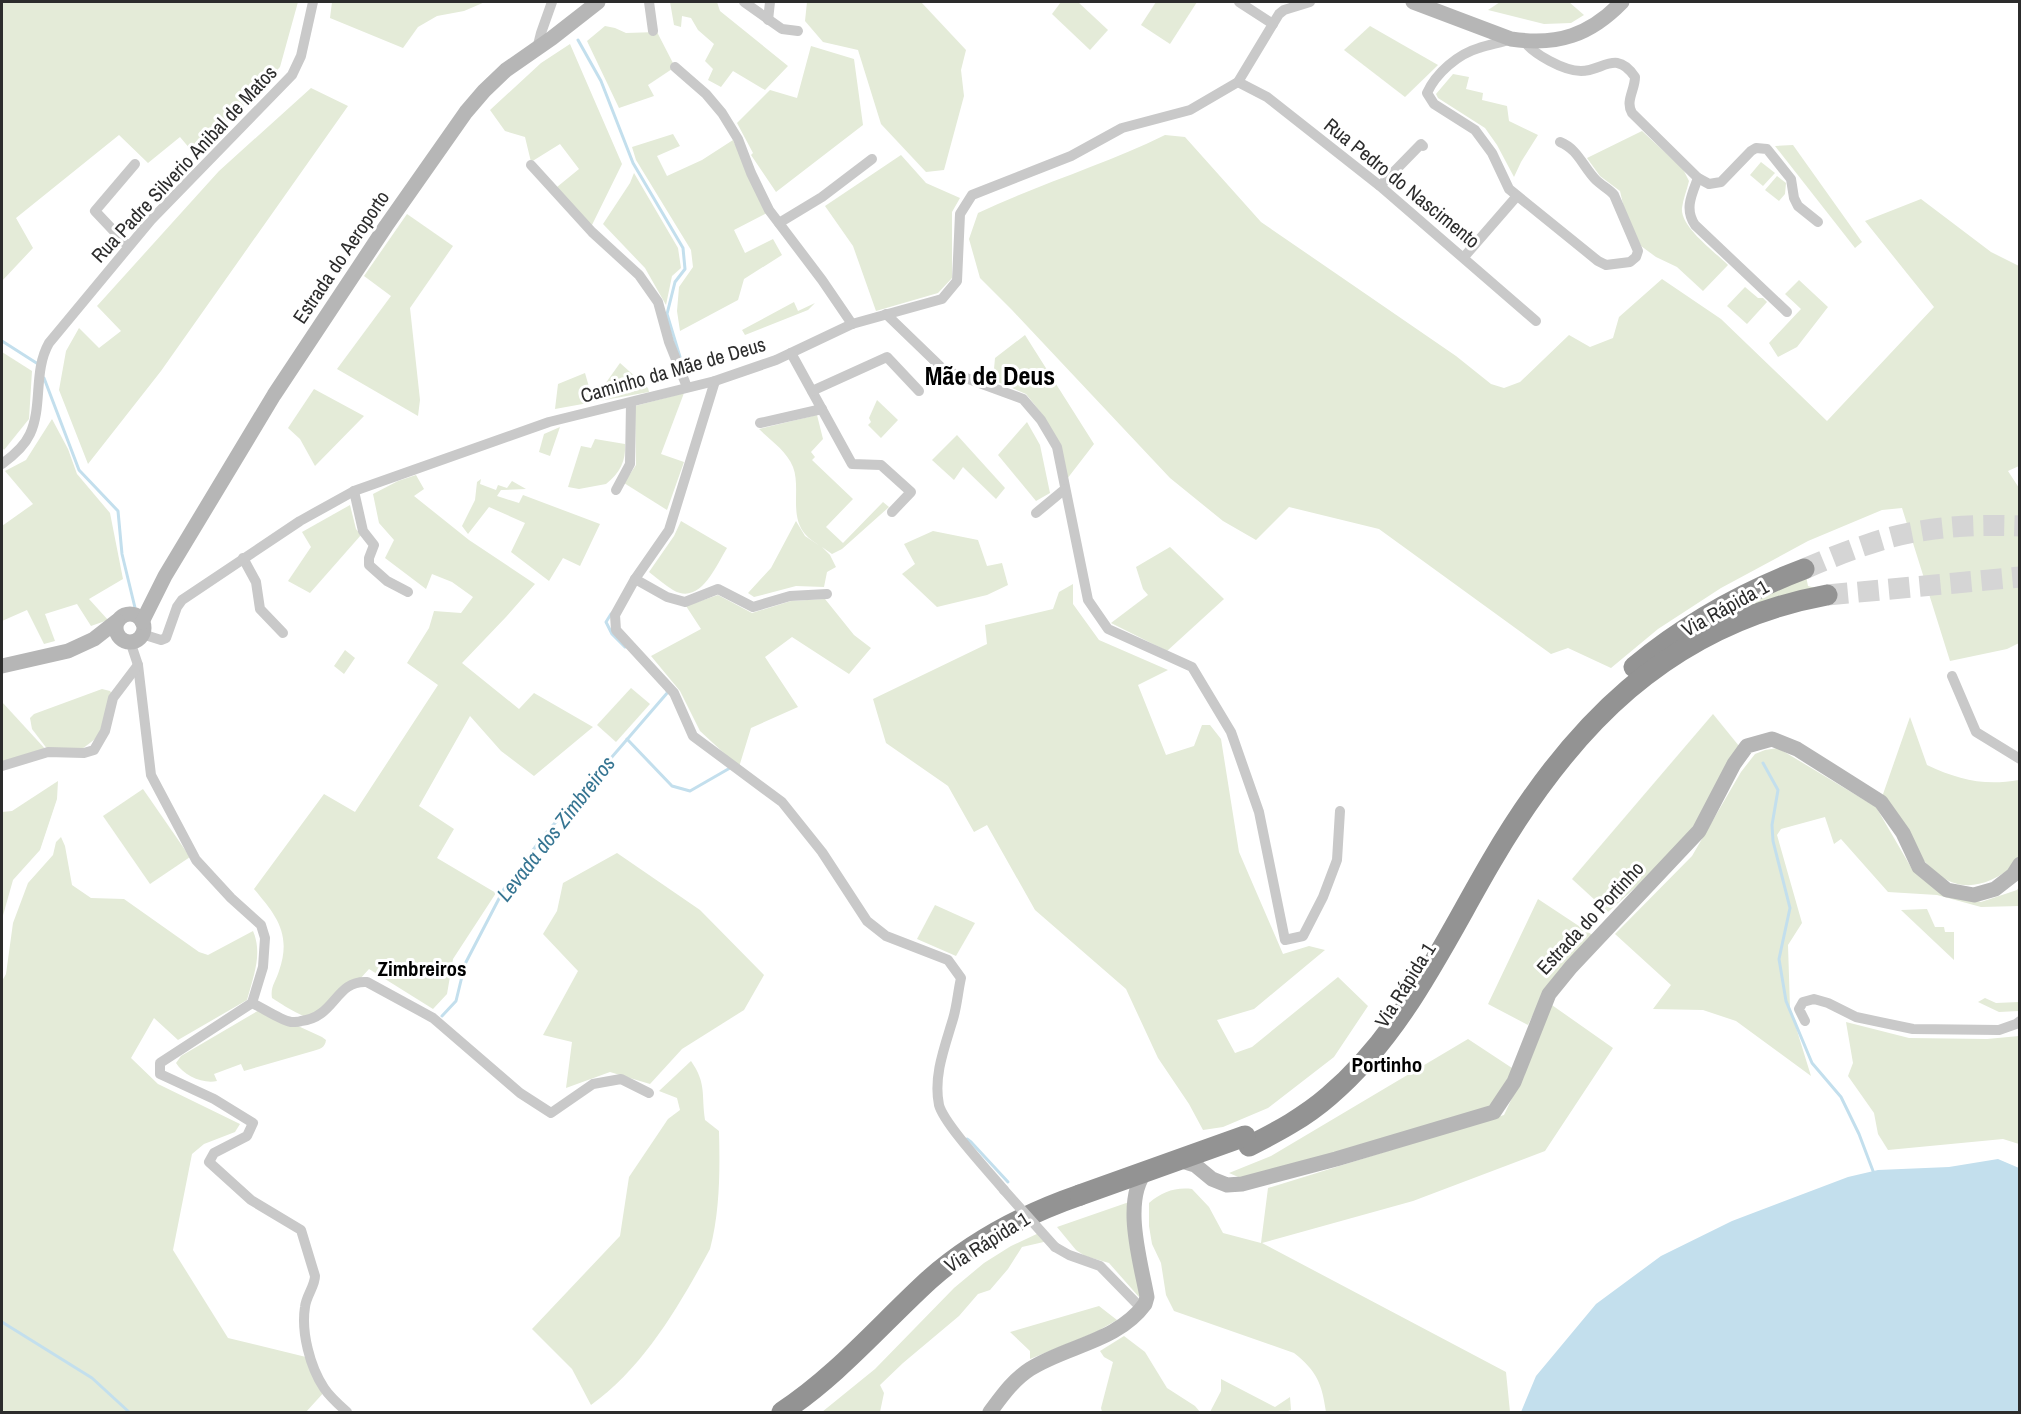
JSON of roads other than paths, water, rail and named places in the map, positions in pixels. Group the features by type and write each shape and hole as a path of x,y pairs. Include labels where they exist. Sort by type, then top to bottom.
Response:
{"highway":[{"name":"Via Rápida 1","path":"782,1413 840,1367 929,1280 967,1250 1022,1218 1082,1201 1246,1141 1296,1107 1342,1070 1361,1050 1401,995 1484,851 1520,795 1567,734 1671,638 1732,600 1804,569"},
{"name":"Via Rápida 1","path":"1618,689 1720,629 1750,616 1827,595"},
{"name":"Via Rápida 1","path":"801,1413 847,1376 936,1289 973,1260 1023,1230 1082,1201"}],"street":[{"name":"Rua Padre Silverio Anibal de Matos","path":"2,464 18,452 30,434 34,423 44,352 151,220 292,75 301,56 313,2"},
{"path":"537,49 552,2"},
{"name":"Estrada do Aeroporto","path":"2,666 68,651 94,639 131,628 274,395 386,226 459,122 506,70 598,2"},
{"path":"649,2 653,31"},
{"path":"744,2 768,20 788,31 798,31"},
{"path":"768,20 770,2"},
{"path":"1239,2 1273,24"},
{"path":"1238,82 1284,10 1310,2"},
{"path":"1413,2 1518,40 1544,58 1578,71 1591,70 1611,62 1624,66 1635,77 1629,109 1698,178 1709,184 1720,182 1751,151 1756,148 1767,148 1791,179 1794,198 1798,206 1818,222"},
{"path":"1560,142 1574,150 1594,178 1614,195 1636,245 1636,257 1630,262 1606,265 1598,261 1517,196 1509,189 1492,153 1475,130 1434,104 1427,93 1453,62 1465,53 1518,40 1560,40 1579,34 1607,17 1622,2"},
{"path":"675,67 706,94 722,113 738,139 750,172 769,210 852,324"},
{"name":"Rua Pedro do Nascimento","path":"1238,82 1267,97 1380,186 1536,321"},
{"name":"Caminho da Mãe de Deus","path":"131,628 161,640 166,638 177,607 183,600 300,521 354,491 549,422 715,381 776,360 852,324 942,299 957,281 960,214 972,195 1071,156 1122,128 1190,110 1238,82"},
{"path":"1380,186 1421,144 1423,146"},
{"path":"779,224 822,197 872,159"},
{"path":"128,246 95,211 135,164"},
{"path":"531,165 592,232 639,275 658,302 669,342 687,387"},
{"path":"1698,178 1689,205 1690,218 1787,312"},
{"path":"1464,257 1517,196"},
{"path":"886,314 944,370 1023,399 1041,420 1057,447 1088,600 1108,629 1192,667 1231,732 1259,812 1285,940 1303,936 1323,897 1337,860 1340,811"},
{"path":"791,353 852,464 881,465 911,492 892,512"},
{"path":"812,391 887,357 919,391"},
{"path":"715,381 669,530 635,579 615,615 616,630 674,693 693,736 782,802 822,852 867,921 886,936 948,960 961,978 954,1017 943,1048 938,1085 940,1107 952,1127 1004,1190 1055,1246 1069,1255 1100,1266 1142,1309 1107,1336 1029,1369 1008,1388 990,1413"},
{"path":"616,490 630,464 631,403"},
{"path":"760,423 822,409"},
{"path":"1036,513 1065,489"},
{"path":"354,491 363,531 374,545 369,565 387,581 408,592"},
{"path":"243,558 255,582 260,609 283,633"},
{"path":"635,579 667,597 685,602 718,589 753,607 790,596 827,594"},
{"path":"131,628 138,665 151,775 196,860 231,898 261,925 265,938 263,967 252,1003 159,1063 160,1074 214,1099 253,1123 247,1136 214,1153 209,1162 251,1200 301,1230 315,1276 305,1304 304,1316 311,1359 326,1390 347,1413"},
{"path":"2,766 48,752 84,753 94,750 105,732 114,698 138,665"},
{"path":"1952,676 1976,732 2019,759"},
{"name":"Estrada do Portinho","path":"1142,1309 1147,1297 1134,1227 1137,1187 1145,1172 1158,1160 1173,1158 1195,1164 1212,1179 1227,1185 1242,1185 1494,1112 1514,1082 1549,994 1571,967 1699,831 1734,764 1747,746 1772,739 1797,749 1881,801 1903,833 1919,867 1947,890 1974,895 1995,889 2013,875 2019,864"},
{"path":"252,1003 292,1022 307,1021 321,1016 348,986 357,981 367,982 433,1018 520,1093 552,1113 593,1084 621,1079 649,1092"},
{"path":"1805,1021 1799,1009 1803,1002 1814,999 1828,1003 1856,1017 1913,1029 1999,1030 2019,1021"}],"water":[{"path":"1998,1159 2019,1168 2019,1412 1521,1412 1536,1376 1596,1304 1661,1256 1732,1221 1848,1177 1878,1170 1949,1167"}],"waterway":[{"name":"Levada dos Zimbreiros","path":"578,40 601,81 633,163 683,248 685,269 675,282 667,314 680,357"},
{"name":"Levada dos Zimbreiros","path":"2,341 38,364"},
{"name":"Levada dos Zimbreiros","path":"44,378 79,470 118,511 122,554 137,616"},
{"name":"Levada dos Zimbreiros","path":"611,614 606,622 612,634 625,647"},
{"name":"Levada dos Zimbreiros","path":"442,1016 456,1001 465,964 504,889 542,838 667,691"},
{"name":"Levada dos Zimbreiros","path":"627,739 672,786 690,791 730,768"},
{"path":"1763,763 1778,790 1772,825 1773,841 1790,908 1779,959 1786,1001 1812,1063 1841,1097 1859,1134 1873,1171"},
{"name":"Levada dos Zimbreiros","path":"967,1139 1008,1182"},
{"path":"2,1322 92,1378 129,1412"}],"tunnel":[{"path":"1804,569 1887,538 1925,530 1962,526 2020,526"},
{"path":"1827,595 2020,577"}],"district":[{"name":"Mãe de Deus","path":"990,376"},
{"name":"Zimbreiros","path":"422,969"},
{"name":"Portinho","path":"1387,1065"}]}
